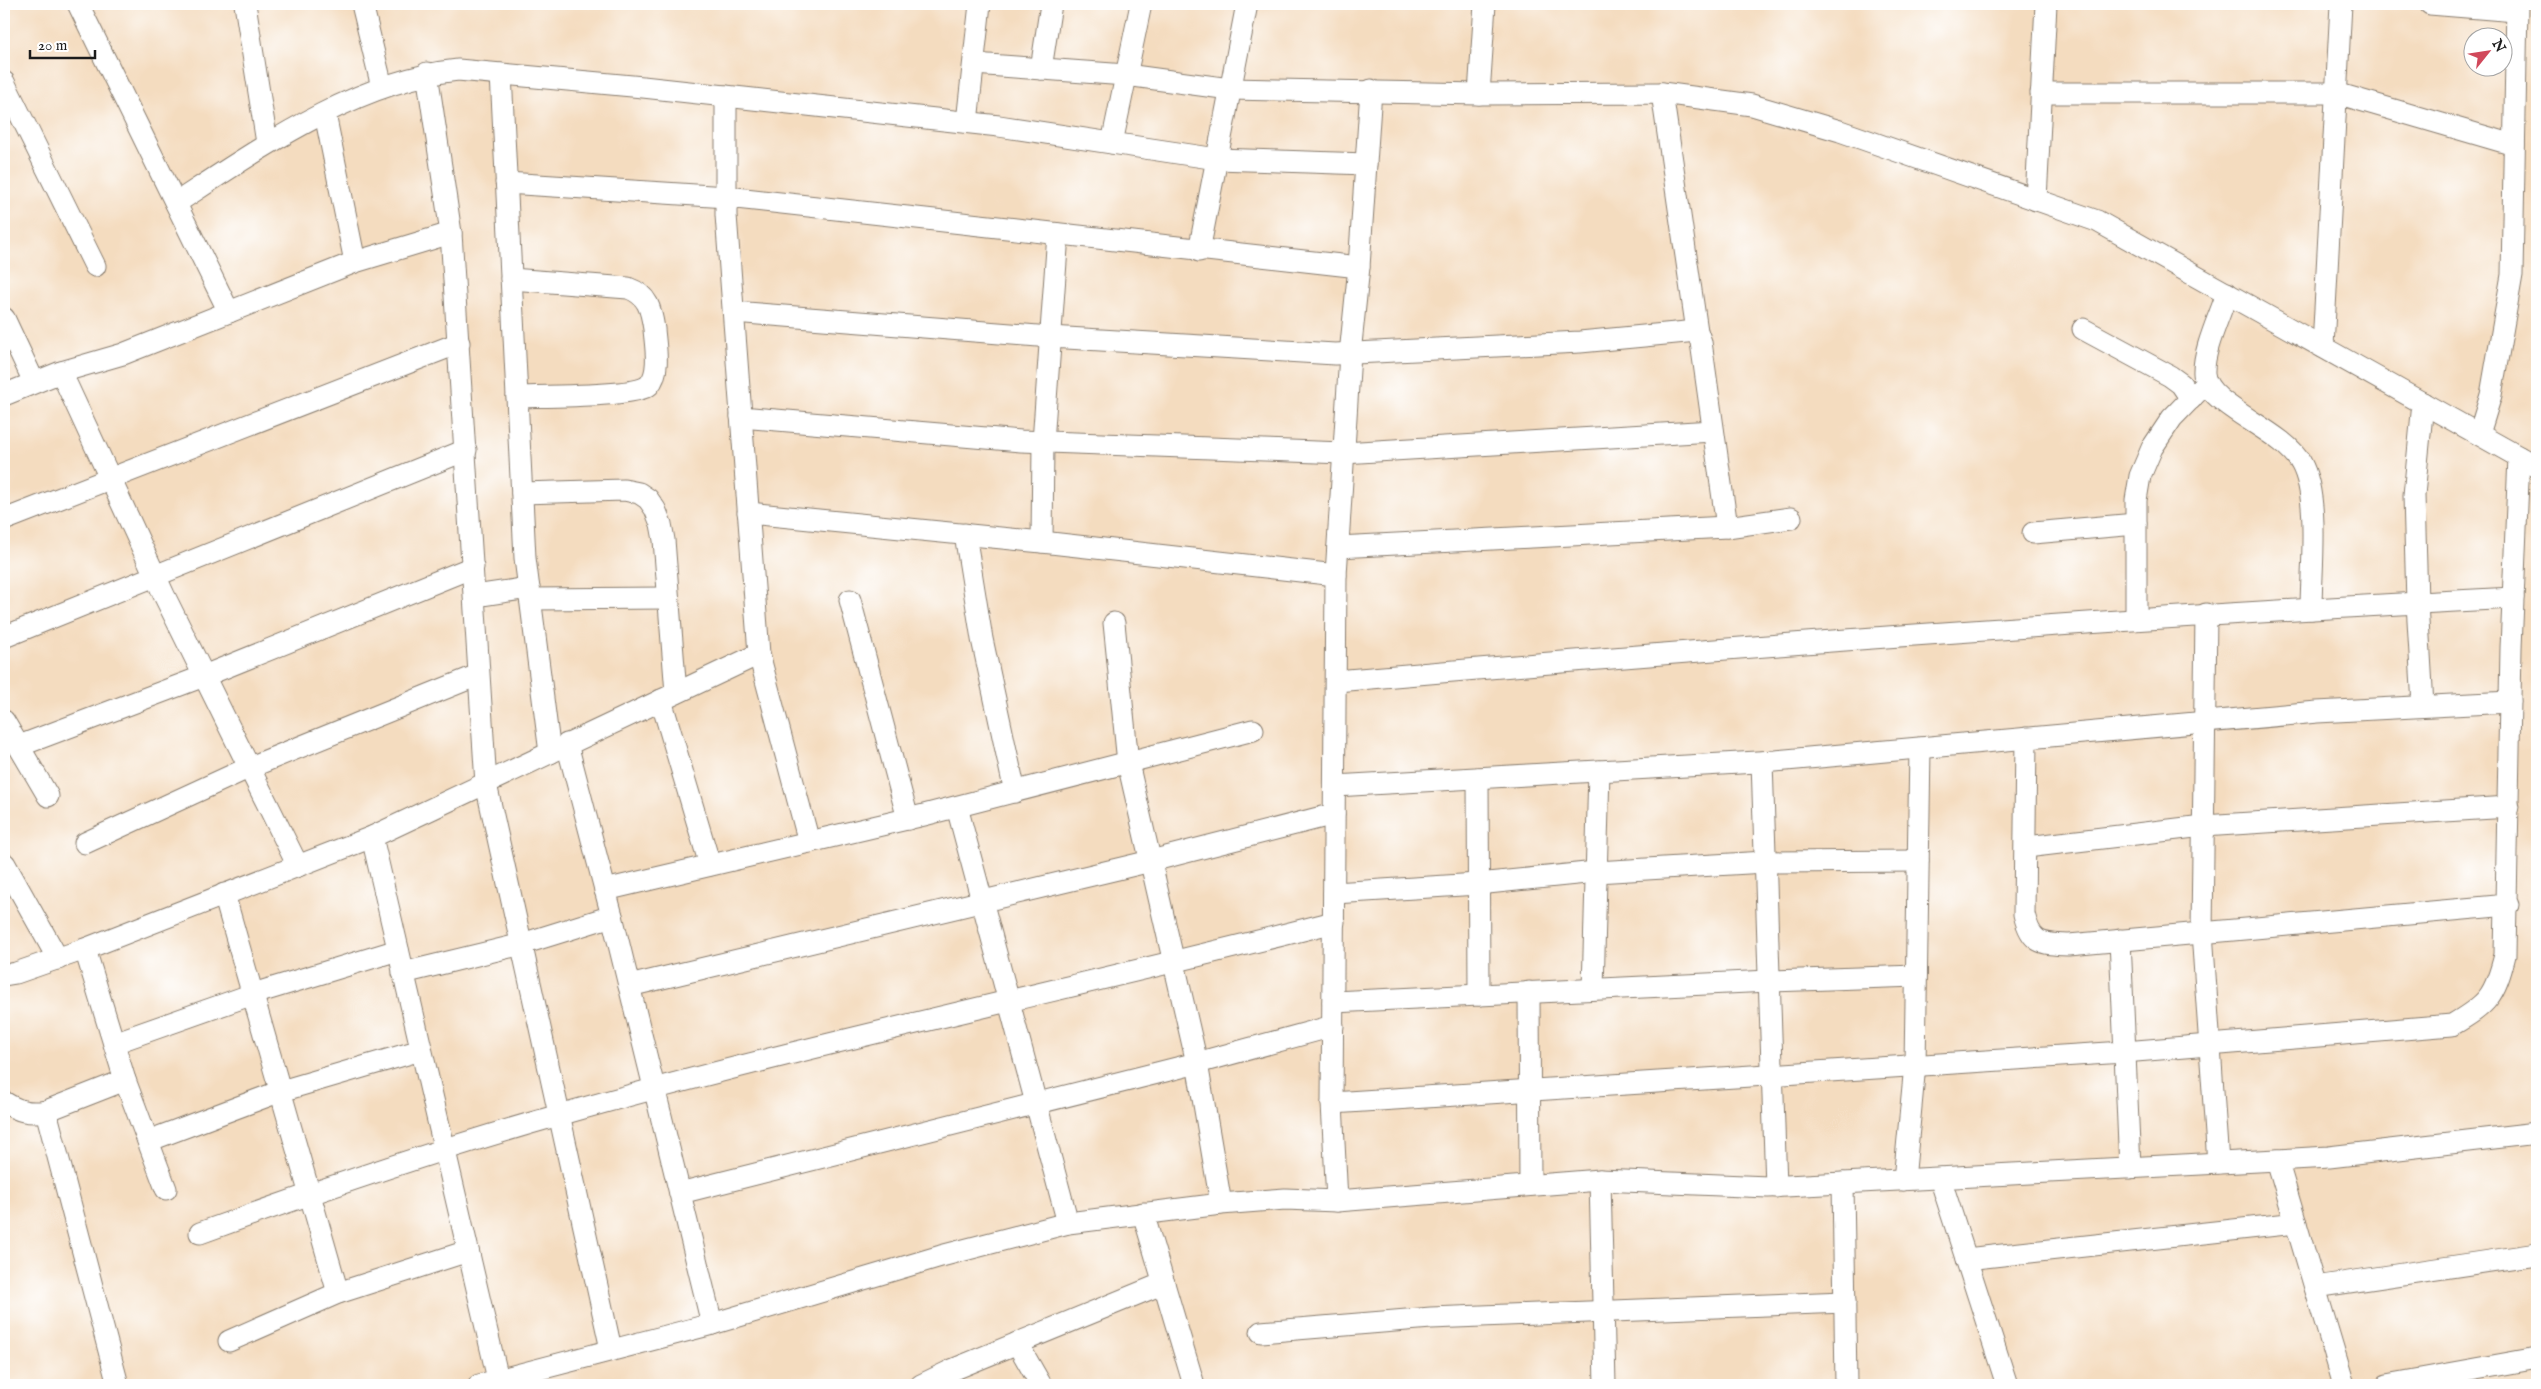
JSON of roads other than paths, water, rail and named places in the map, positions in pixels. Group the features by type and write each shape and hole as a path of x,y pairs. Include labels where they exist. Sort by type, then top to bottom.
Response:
{"street":[{"path":"78,4 229,312"},
{"path":"245,4 267,144"},
{"path":"362,4 382,87"},
{"path":"968,122 980,4"},
{"path":"1041,69 1051,4"},
{"path":"1112,143 1141,4"},
{"path":"1199,250 1247,4"},
{"path":"1479,94 1485,4"},
{"path":"2036,200 2046,4"},
{"path":"2323,347 2341,4"},
{"path":"2430,4 2516,7 2512,275 2491,395 2479,434"},
{"path":"974,64 1126,76 1230,89 1371,90 1479,94 1662,93 1752,105 1840,131 2097,221 2528,462 2513,598 2508,905 2505,955 2500,978 2493,994 2477,1010 2452,1025 2124,1052 1332,1103"},
{"path":"176,203 267,144 382,87 428,73 458,70 968,122 1217,158 1366,164"},
{"path":"428,73 451,233 486,784 611,1349"},
{"path":"501,74 522,493 530,593 558,749 612,916 712,1324"},
{"path":"4,82 95,266"},
{"path":"1337,1201 1332,1103 1336,575 1350,354 1359,267 1371,90"},
{"path":"1662,93 1697,331 1701,342 1727,527"},
{"path":"2041,94 2336,94 2514,144"},
{"path":"726,96 726,197 759,654 809,842"},
{"path":"325,114 355,262"},
{"path":"506,183 726,197 1359,267"},
{"path":"4,395 61,372 123,354 355,262 451,233"},
{"path":"1042,542 1043,442 1058,234"},
{"path":"511,280 628,288 638,291 646,298 652,312 656,352 654,374 650,384 642,389 616,393 517,397"},
{"path":"2136,618 2136,524 2140,476 2152,448 2172,418 2198,391 2208,350 2227,293"},
{"path":"734,312 1050,337 1350,354 1580,342 1697,331"},
{"path":"4,318 34,382"},
{"path":"2083,328 2181,384 2214,395 2275,434 2292,449 2302,463 2312,489 2311,609"},
{"path":"4,520 458,343"},
{"path":"61,372 155,576 248,768 298,866"},
{"path":"2423,403 2414,495 2417,603 2423,705"},
{"path":"741,417 1043,442 1343,453 1713,431"},
{"path":"4,637 466,450"},
{"path":"522,493 624,490 639,493 655,509 664,540 668,598 668,697 710,865"},
{"path":"748,513 1042,542 1336,575"},
{"path":"1338,547 1727,527 1791,518"},
{"path":"2033,533 2136,524"},
{"path":"965,534 982,639 1015,792"},
{"path":"19,746 204,676 473,567"},
{"path":"475,596 530,593 668,598"},
{"path":"1336,681 1717,648 2136,618 2513,598"},
{"path":"850,600 908,819"},
{"path":"2206,614 2202,932 2218,1163"},
{"path":"1114,623 1128,763 1197,1063 1221,1204"},
{"path":"4,975 16,974 85,949 372,837 759,654"},
{"path":"85,843 248,768 478,675"},
{"path":"1335,786 1762,762 2205,722 2423,705 2510,702"},
{"path":"4,721 48,796"},
{"path":"605,890 957,807 1253,730"},
{"path":"2026,738 2024,914 2028,931 2036,939 2046,944 2120,940 2508,905"},
{"path":"1904,1180 1915,1065 1920,748"},
{"path":"1762,762 1776,1187"},
{"path":"1593,989 1599,771"},
{"path":"1478,778 1479,995"},
{"path":"957,807 1068,1223"},
{"path":"2026,846 2203,826 2509,807"},
{"path":"630,986 982,900 1151,861 1334,814"},
{"path":"372,837 468,1251 488,1382 712,1324 941,1256 1068,1223 1221,1204 1285,1199 1337,1201 1600,1180 1776,1187 2130,1168 2329,1157 2537,1133"},
{"path":"1334,893 1478,884 1596,872 1765,862 1918,861"},
{"path":"5,864 58,959"},
{"path":"224,894 338,1293"},
{"path":"403,972 522,944 612,916"},
{"path":"200,1233 444,1148 559,1114 655,1088 1008,1001 1175,963 1334,922"},
{"path":"2120,940 2130,1168"},
{"path":"85,949 125,1080 166,1189"},
{"path":"114,1043 253,994 398,950"},
{"path":"1333,1002 1769,981 1916,976"},
{"path":"1530,992 1530,1185"},
{"path":"680,1193 1197,1063 1333,1026"},
{"path":"148,1141 281,1091 421,1050"},
{"path":"4,1102 21,1112 34,1113 46,1111 125,1080"},
{"path":"46,1111 118,1385"},
{"path":"2277,1160 2344,1385"},
{"path":"1940,1178 2007,1385"},
{"path":"1600,1180 1605,1385"},
{"path":"1843,1183 1846,1385"},
{"path":"1144,1214 1164,1283 1188,1383"},
{"path":"1966,1259 2296,1223"},
{"path":"229,1341 338,1293 468,1251"},
{"path":"2315,1287 2537,1254"},
{"path":"921,1385 1017,1343 1164,1283"},
{"path":"1260,1332 1431,1318 1603,1313 1845,1302"},
{"path":"1017,1343 1041,1385"},
{"path":"2387,1385 2537,1358"}]}
